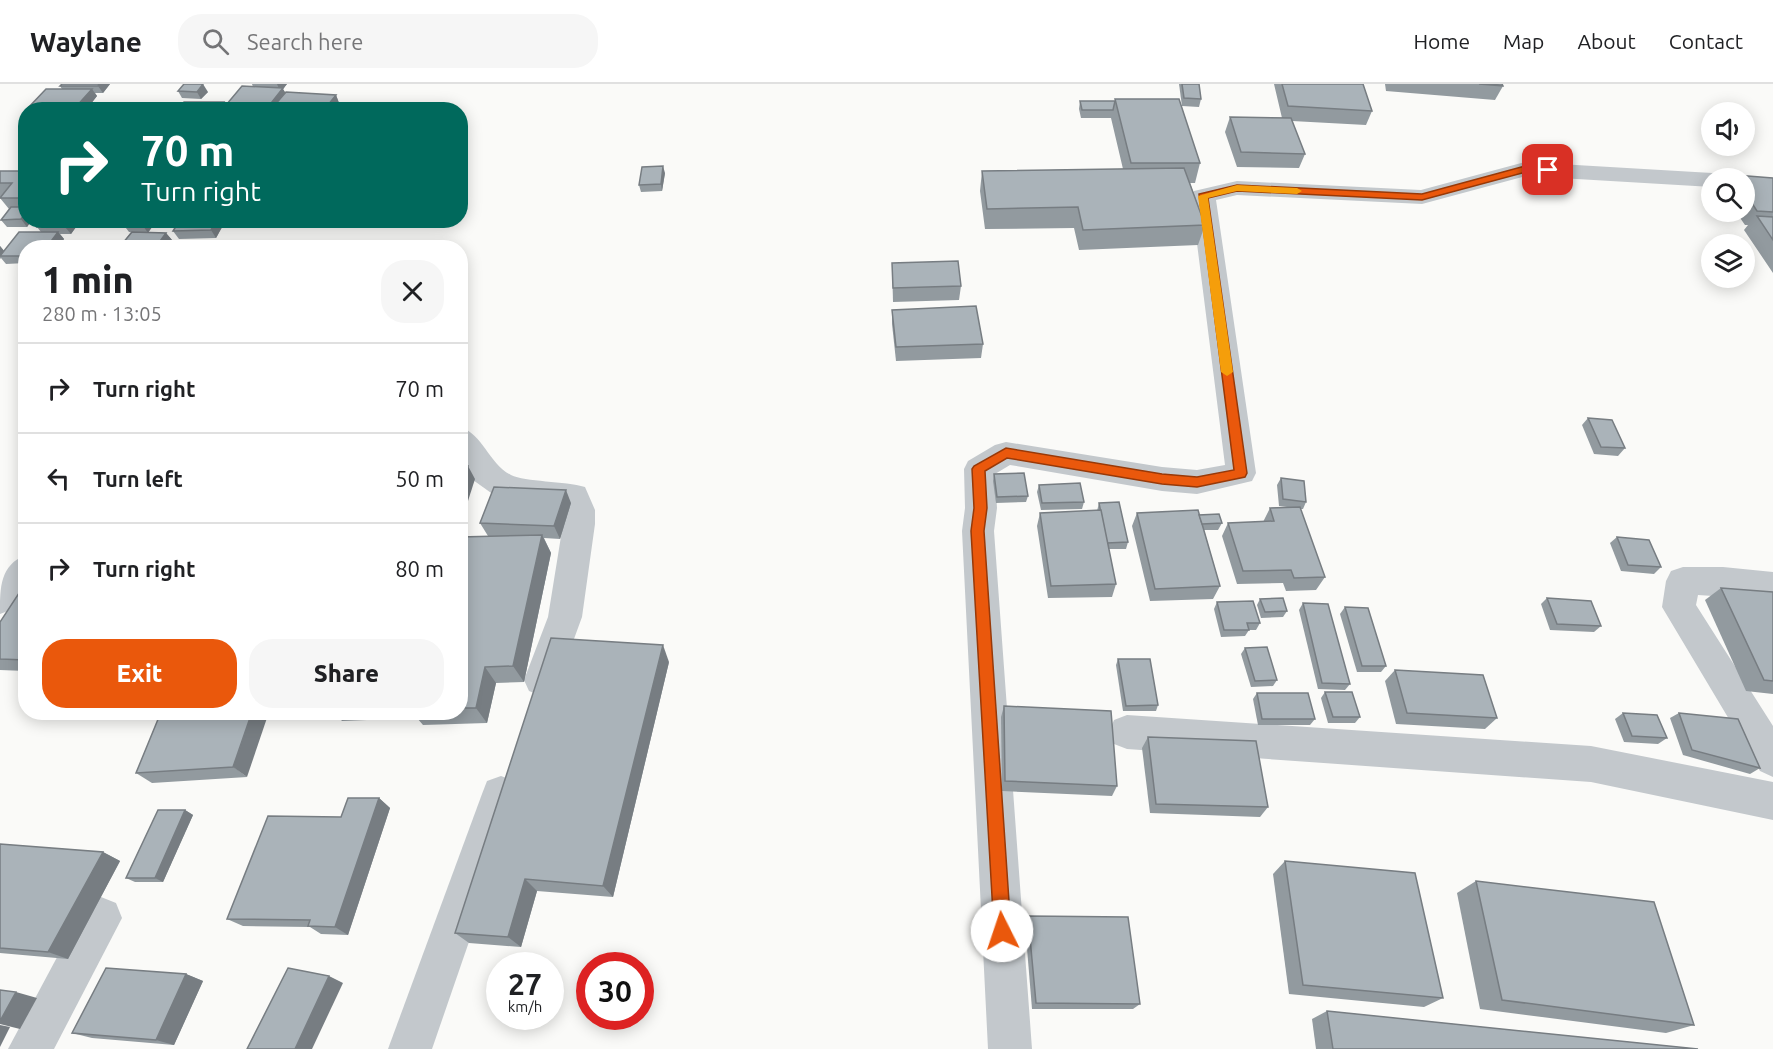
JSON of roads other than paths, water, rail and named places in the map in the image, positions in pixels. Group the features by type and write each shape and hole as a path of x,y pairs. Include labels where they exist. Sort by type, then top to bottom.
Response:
{"street":[{"path":"1010,1049 978,531 981,508 979,469 1006,453 1162,479 1197,482 1240,473 1203,196 1237,188 1422,197 1525,169 1701,179"},
{"path":"468,449 484,472 505,487 574,496 579,510 579,524 565,617 533,705"},
{"path":"0,600 18,578"},
{"path":"1773,586 1723,581 1683,581 1679,607 1773,759"},
{"path":"1127,732 1591,764 1773,801"},
{"path":"410,1049 513,761"},
{"path":"30,1049 101,918"}]}
